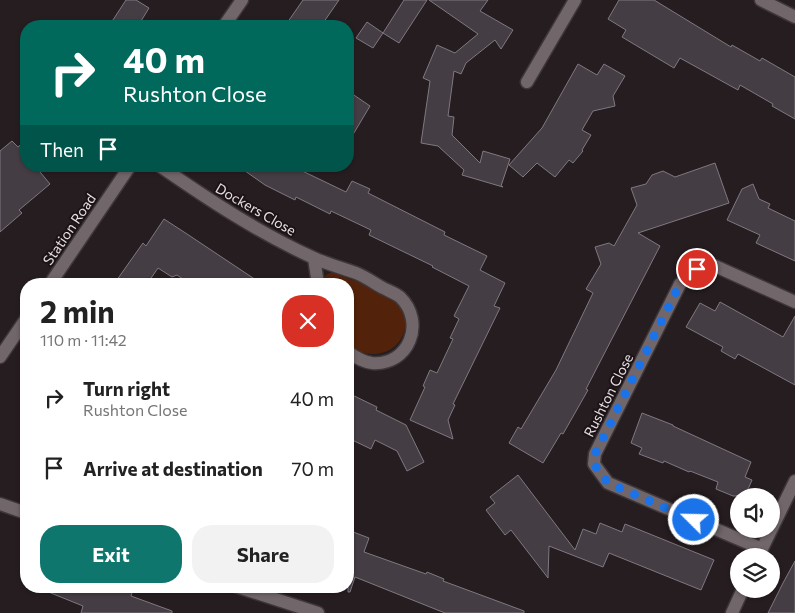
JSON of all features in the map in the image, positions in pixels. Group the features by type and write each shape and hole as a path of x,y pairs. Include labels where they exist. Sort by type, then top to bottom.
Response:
{"street":[{"path":"228,20 242,0"},
{"path":"527,82 575,0"},
{"path":"761,0 795,16"},
{"name":"Station Road","path":"54,278 126,172"},
{"name":"Dockers Close","path":"169,172 224,210 314,258 358,274 399,296 408,307 413,318 412,332 408,345 400,355 387,361 372,363 362,361 354,356"},
{"path":"314,258 317,278"},
{"name":"Rushton Close","path":"749,548 608,483 594,464 595,454 680,284 689,274 697,269 715,266 795,302"},
{"path":"0,357 20,328"},
{"path":"762,548 795,481"},
{"path":"0,504 20,511"},
{"path":"257,593 318,613"},
{"path":"732,613 739,598"}],"shaded area":[{"path":"332,272 348,278 324,278"},
{"path":"354,281 379,291 392,299 404,314 405,323 401,340 395,347 376,354 359,351 354,347"}],"building":[{"path":"126,0 136,0 149,8 142,20 113,20"},
{"path":"303,0 339,0 325,20 289,20"},
{"path":"404,0 427,0 399,43 383,33"},
{"path":"429,0 488,0 480,11 513,30 501,49 495,40 466,63 461,74 454,71 448,116 454,117 452,135 480,163 483,151 510,159 501,186 503,187 462,175 464,170 438,146 421,143 430,81 423,78 437,45 455,53 478,34"},
{"path":"619,0 654,0 731,47 732,45 760,61 762,58 795,77 795,119 740,85 738,90 680,58 674,68 622,37 626,30 608,19"},
{"path":"367,22 383,33 373,48 356,38"},
{"path":"578,64 597,75 604,64 625,76 613,96 615,106 593,111 582,130 591,135 583,151 573,163 569,160 555,177 537,163 523,177 509,165 542,128"},
{"path":"354,95 370,106 354,133"},
{"path":"12,141 18,147 20,145 20,172 40,172 50,184 19,210 22,213 0,232 0,151"},
{"path":"715,163 729,203 638,233 660,246 586,389 588,390 563,434 561,433 543,463 509,443 518,427 521,429 556,370 593,293 586,289 601,264 595,247 609,243 614,246 637,205 631,188 646,184 652,175 663,171 675,177"},
{"path":"247,172 304,172 346,192 352,181 370,189 368,193 445,232 444,235 487,256 480,270 505,283 494,306 500,308 453,404 455,405 448,420 453,439 410,420 425,387 423,386 430,370 437,373 453,339 450,338 459,319 454,316 469,286 369,235 371,230 331,211 330,214 296,197 295,200 265,185"},
{"path":"753,184 759,199 770,204 768,208 795,221 795,261 756,243 760,235 727,220 742,189"},
{"path":"164,219 253,278 181,278 177,275 172,277 158,268 151,278 118,278 143,243 146,246"},
{"path":"720,302 783,337 795,316 795,385 738,354 735,359 721,351 723,347 686,327 700,303 715,311"},
{"path":"354,396 377,407 376,410 406,425 424,462 407,471 397,451 375,440 371,449 354,441"},
{"path":"642,413 673,425 751,462 745,477 752,480 748,488 730,488 730,495 716,489 718,482 664,461 663,463 639,454 642,448 631,443"},
{"path":"518,475 575,550 583,529 596,534 600,523 622,532 625,524 714,560 701,590 609,553 603,567 549,546 548,578 511,530 505,535 486,510 495,503 490,497"},
{"path":"354,532 369,538 364,552 426,574 427,572 444,579 443,581 524,611 524,613 445,613 355,577 354,580"},
{"path":"795,561 795,613 768,613 776,598 780,598 780,589"},
{"path":"51,593 132,593 131,596 172,611 172,613 81,613 83,606"}],"route":[{"path":"694,520 608,483 594,464 595,454 680,284 689,274 697,269"}]}
